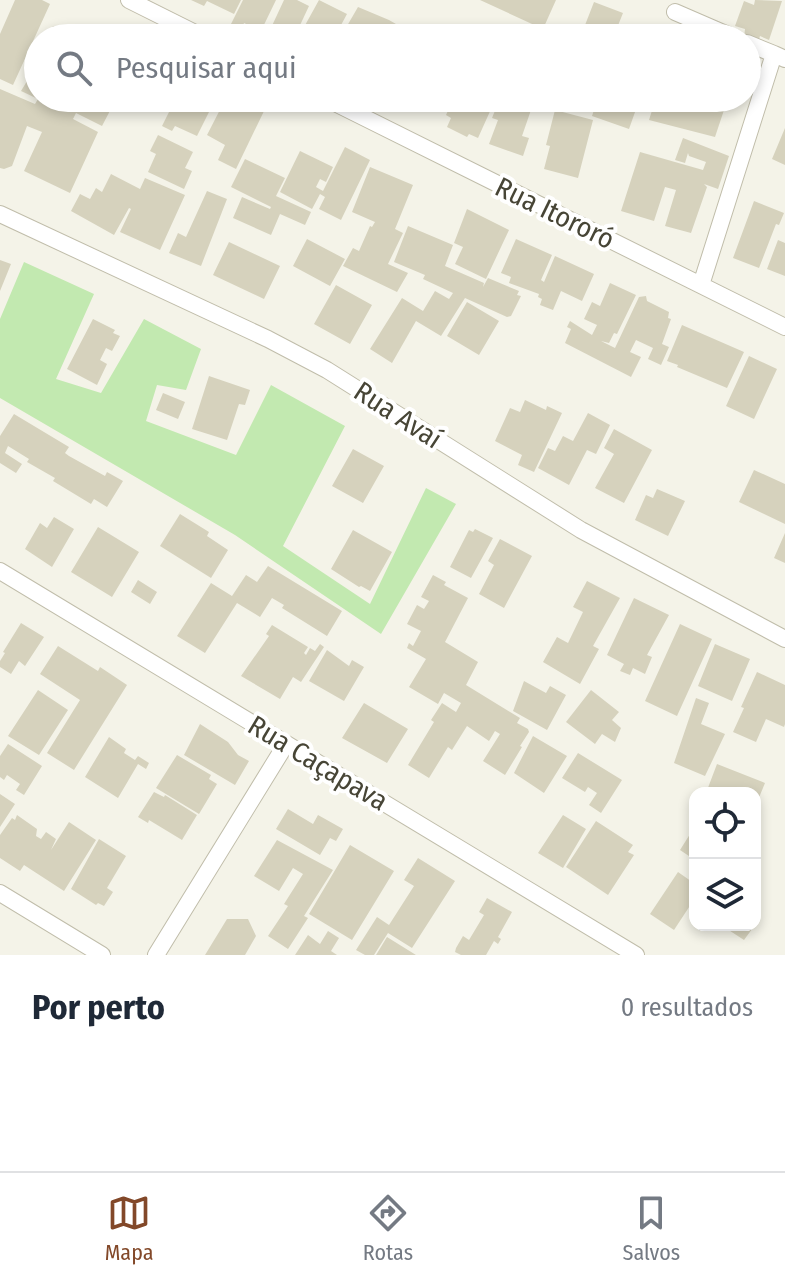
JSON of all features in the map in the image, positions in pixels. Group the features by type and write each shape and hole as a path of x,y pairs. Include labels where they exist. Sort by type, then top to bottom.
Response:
{"street":[{"path":"129,0 177,24"},
{"path":"675,12 703,24"},
{"path":"761,110 779,57"},
{"name":"Rua Itororó","path":"353,112 785,327"},
{"path":"701,285 760,112"},
{"name":"Rua Avaí","path":"0,214 316,364 581,530 785,639"},
{"name":"Rua Caçapava","path":"0,571 636,955"},
{"path":"156,955 286,744"},
{"path":"0,893 102,955"}],"green space":[{"path":"24,262 94,294 56,379 101,393 144,319 201,349 186,390 157,385 146,421 236,455 271,385 345,426 283,546 370,604 426,488 456,504 381,634 235,535 0,398 0,319"}],"building":[{"path":"15,0 42,0 50,4 41,24 24,24 24,61 13,85 0,79 0,34"},
{"path":"191,0 241,0 234,14 207,1 204,6"},
{"path":"243,0 276,0 264,24 231,24"},
{"path":"284,0 297,0 309,6 301,24 273,24"},
{"path":"319,0 347,14 342,24 306,24"},
{"path":"480,0 556,0 545,24 532,24"},
{"path":"755,0 782,1 769,40 761,36 761,24 736,24 744,1 754,5"},
{"path":"594,2 623,13 619,24 585,24"},
{"path":"358,7 396,24 348,24"},
{"path":"0,89 24,99 24,112 109,112 102,126 76,113 73,119 98,132 70,193 24,171 42,132 27,126 12,166 0,168"},
{"path":"169,112 209,112 197,136 175,126 172,131 162,126"},
{"path":"219,112 264,112 236,169 218,160 225,145 207,135"},
{"path":"447,112 490,112 478,138 469,134 467,137 447,127 451,118 446,115"},
{"path":"494,112 530,112 522,136 529,138 523,156 489,144 498,120 492,118"},
{"path":"554,112 593,120 578,178 544,169 550,146 546,145"},
{"path":"593,112 635,112 629,129 592,116"},
{"path":"652,112 723,112 715,137 649,120"},
{"path":"785,128 785,165 772,159"},
{"path":"158,135 193,152 185,168 192,171 184,189 148,172 156,154 150,151"},
{"path":"683,138 729,156 718,189 704,184 707,187 691,233 665,226 676,190 665,187 654,221 621,211 640,152 703,170 706,162 688,153 685,163 675,160"},
{"path":"345,147 370,160 341,220 319,209 325,197 320,194 312,209 280,192 300,151 333,167 326,182 320,179 316,187 323,191"},
{"path":"245,159 285,178 276,196 311,212 305,225 280,214 271,235 233,218 242,197 271,207 231,187"},
{"path":"370,167 413,185 395,229 403,233 388,264 408,273 397,292 343,266 353,248 359,251 370,226 375,222 352,212"},
{"path":"111,174 140,189 145,178 185,195 160,250 120,232 129,208 114,235 71,211 80,194 90,199 96,188 102,192"},
{"path":"207,191 227,199 201,266 169,253 178,233 186,237"},
{"path":"754,201 784,213 779,225 776,224 759,268 733,258"},
{"path":"467,209 509,230 486,279 455,264 463,247 454,243"},
{"path":"408,226 453,245 445,266 484,283 483,287 488,278 519,291 517,295 521,296 511,316 507,317 465,298 441,336 416,321 392,363 370,349 402,298 423,311 435,291 449,299 453,293 423,279 425,275 394,262"},
{"path":"307,239 345,259 330,286 293,266"},
{"path":"516,239 552,255 541,280 544,282 555,256 594,274 582,301 561,291 553,310 540,305 542,299 538,297 539,294 509,283 511,277 501,273"},
{"path":"778,240 785,243 785,276 767,269"},
{"path":"229,242 280,266 264,299 213,275"},
{"path":"0,260 11,264 0,291"},
{"path":"610,283 636,295 617,334 614,333 609,343 601,341 615,348 639,297 646,296 647,301 669,312 668,318 671,319 662,344 669,347 661,365 648,359 653,348 636,340 630,352 641,357 631,377 565,343 571,329 567,327 570,321 592,335 597,325 584,319 592,302 600,306"},
{"path":"336,285 372,305 350,344 314,324"},
{"path":"467,302 499,321 479,355 447,336"},
{"path":"93,319 115,330 113,333 120,336 112,351 106,348 100,360 107,364 97,385 67,369"},
{"path":"682,325 744,352 727,388 667,361"},
{"path":"749,356 777,369 754,419 726,406"},
{"path":"209,376 250,390 245,405 239,404 227,440 192,429"},
{"path":"163,393 185,402 178,419 156,410"},
{"path":"525,400 546,410 547,406 562,413 534,472 518,465 522,455 495,441 510,408 520,412"},
{"path":"588,413 610,425 596,454 587,450 569,485 538,468 548,448 555,451 563,436 573,441"},
{"path":"14,414 69,447 65,453 69,456 105,476 107,472 123,481 107,507 94,499 91,504 53,481 55,478 27,462 29,459 8,446 5,453 22,464 16,473 0,463 0,436"},
{"path":"614,429 652,450 624,503 595,488 614,454 604,448"},
{"path":"353,449 384,466 363,503 332,486"},
{"path":"754,470 785,484 785,524 739,502"},
{"path":"657,489 685,501 668,536 635,520 646,495 653,498"},
{"path":"180,514 209,532 207,536 228,550 211,578 160,546"},
{"path":"54,517 74,529 52,567 25,549 40,523 47,528"},
{"path":"98,527 139,552 112,597 71,572"},
{"path":"475,529 493,538 471,578 450,567 469,530 473,532"},
{"path":"353,530 392,552 370,591 331,569"},
{"path":"785,533 785,563 774,558"},
{"path":"500,539 532,556 504,608 479,594 494,565 488,561"},
{"path":"268,566 342,611 327,636 282,608 284,605 272,598 260,617 237,603 205,653 177,636 211,583 232,596 246,575 257,582"},
{"path":"433,575 468,598 445,642 478,662 466,685 520,718 517,723 528,729 522,747 505,775 483,761 500,734 495,731 489,741 467,726 452,750 448,747 429,778 408,765 442,703 456,712 461,703 444,693 438,704 409,687 426,659 407,648 409,643 413,646 421,631 407,624 417,605 424,609 429,601 421,597"},
{"path":"138,580 157,592 150,604 131,592"},
{"path":"587,581 620,598 593,646 599,649 580,684 543,662 557,637 568,643 583,612 573,607"},
{"path":"634,598 669,615 647,655 652,657 645,674 633,668 630,675 620,671 624,664 607,655"},
{"path":"21,623 44,637 25,666 19,661 11,674 0,667 0,661"},
{"path":"680,624 712,639 677,716 645,701"},
{"path":"272,625 308,647 304,653 306,655 310,648 315,651 320,644 324,647 301,682 293,677 280,699 241,676 269,636 266,634"},
{"path":"715,644 750,659 732,701 698,686"},
{"path":"58,646 127,685 74,770 47,753 80,700 40,674"},
{"path":"327,650 349,666 352,660 364,667 344,701 309,681"},
{"path":"757,672 785,685 785,724 784,727 766,719 756,742 733,732"},
{"path":"524,681 546,693 550,686 566,695 547,730 513,711"},
{"path":"38,690 68,710 39,755 8,736"},
{"path":"591,690 619,712 612,720 621,728 615,742 602,734 595,744 566,722"},
{"path":"696,698 709,703 701,724 725,734 705,776 674,763"},
{"path":"364,703 408,729 387,763 342,738"},
{"path":"200,724 228,742 238,755 249,761 235,785 184,755"},
{"path":"533,736 567,756 544,793 514,773"},
{"path":"109,737 126,749 124,753 135,760 138,756 149,763 146,769 138,764 118,798 85,777"},
{"path":"8,744 42,766 24,795 16,790 20,784 7,775 4,780 0,777 0,756"},
{"path":"578,753 622,780 601,813 589,805 597,793 588,787 585,792 562,778"},
{"path":"177,755 211,775 209,779 217,784 199,814 156,788"},
{"path":"717,764 765,783 761,793 761,787 708,787"},
{"path":"154,792 165,795 197,815 182,840 149,820 148,823 138,817"},
{"path":"0,794 15,804 0,827"},
{"path":"288,809 313,824 318,815 343,829 336,841 330,838 320,855 276,829"},
{"path":"17,815 37,829 36,836 41,839 46,832 56,839 51,850 69,822 96,840 64,891 24,865 20,871 0,858 0,835"},
{"path":"563,815 586,829 563,868 538,853"},
{"path":"596,821 633,845 628,852 634,855 608,895 566,867"},
{"path":"689,836 689,856 680,850"},
{"path":"99,839 126,856 107,888 113,892 104,906 96,905 71,889"},
{"path":"277,840 333,870 304,916 308,918 288,949 268,936 288,906 284,904 303,874 293,868 279,891 254,876"},
{"path":"350,845 394,871 352,940 309,914"},
{"path":"418,858 455,881 412,948 388,933 374,955 365,955 356,950 377,917 389,925 414,886 404,880"},
{"path":"678,872 689,880 689,907 674,930 650,914"},
{"path":"487,898 512,912 498,937 501,939 498,944 494,941 486,955 461,955 455,952 463,936 469,940 484,915 479,912"},
{"path":"227,919 248,919 256,936 245,955 205,955"},
{"path":"328,931 339,938 331,951 337,955 295,955 308,935 320,944"},
{"path":"730,931 751,931 744,940"},
{"path":"387,937 416,955 376,955"}]}
